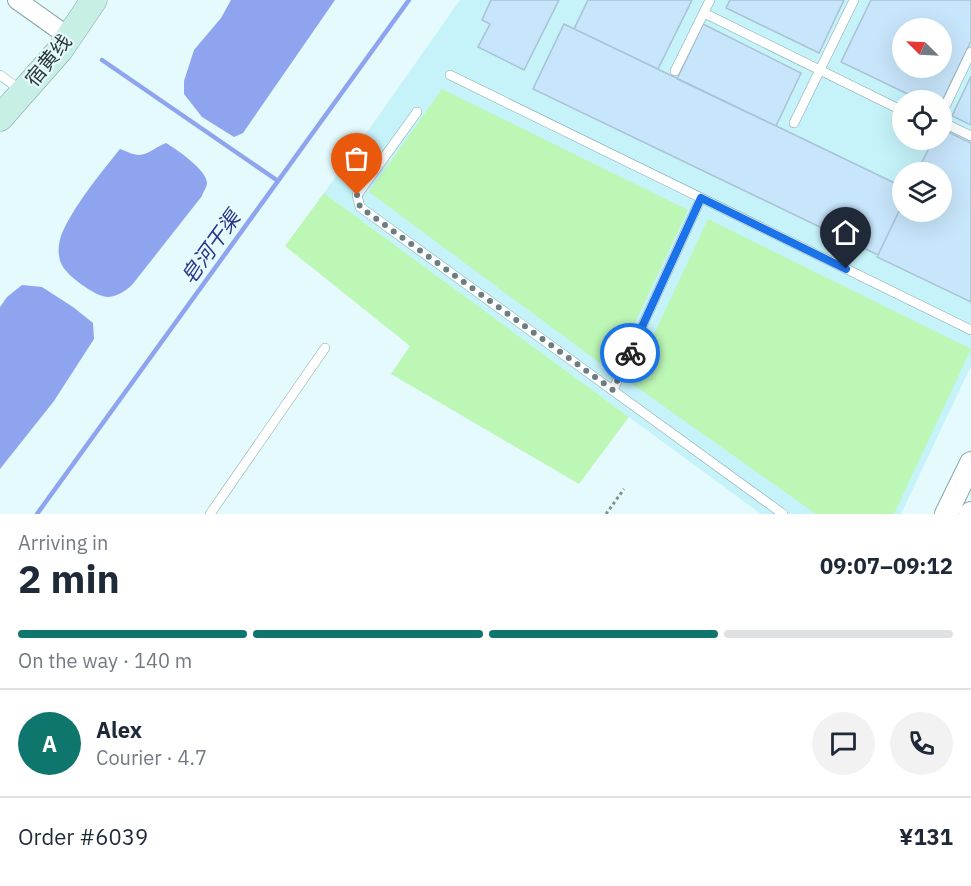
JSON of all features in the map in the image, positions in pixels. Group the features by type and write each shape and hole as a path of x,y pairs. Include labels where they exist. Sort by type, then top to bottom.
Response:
{"main road":[{"name":"宿黄线","path":"0,118 69,37 94,0"}],"street":[{"path":"17,0 69,37"},
{"path":"946,514 971,463"}],"lane":[{"path":"675,71 710,0"},
{"path":"794,123 854,0"},
{"path":"704,14 892,106"},
{"path":"952,92 971,52"},
{"path":"0,75 23,92"},
{"path":"450,75 971,330"},
{"path":"417,112 357,195 360,207 783,514"},
{"path":"952,127 971,136"},
{"path":"613,390 701,198"},
{"path":"210,514 325,348"}],"path":[{"path":"606,514 624,489"}],"shaded area":[{"path":"460,0 971,0 971,366 901,514 761,514 324,193"}],"green space":[{"path":"442,89 688,210 612,372 369,192"},
{"path":"324,193 629,417 579,484 391,374 410,346 285,246"},
{"path":"708,219 971,349 894,514 816,514 631,383"}],"water":[{"path":"231,0 335,0 243,133 234,137 202,117 184,94 184,81 194,50 221,18"},
{"path":"166,143 190,160 202,172 207,183 202,196 132,285 121,293 108,297 96,293 74,279 61,263 59,245 67,223 84,196 120,149 142,155"},
{"path":"22,285 42,287 73,307 93,323 94,339 54,401 0,469 0,307 7,297"}],"building":[{"path":"491,0 559,0 524,70 478,47 490,24 482,20"},
{"path":"588,0 692,0 658,69 574,29"},
{"path":"730,0 844,0 819,53 726,8"},
{"path":"871,0 971,0 971,41 947,90 899,90 841,62"},
{"path":"564,24 892,182 892,222 894,222 878,255 533,89"},
{"path":"703,24 801,73 776,126 677,79"},
{"path":"971,76 971,125 952,116"},
{"path":"952,134 971,143 971,302 877,257 894,222 952,222 952,162 922,162 928,150 952,150"}],"waterway":[{"name":"皂河干渠","path":"37,514 409,0"},
{"path":"102,60 278,181"}],"way so far":[{"path":"357,195 360,207 613,390 630,353"}],"route":[{"path":"630,353 701,198 846,269"}]}
